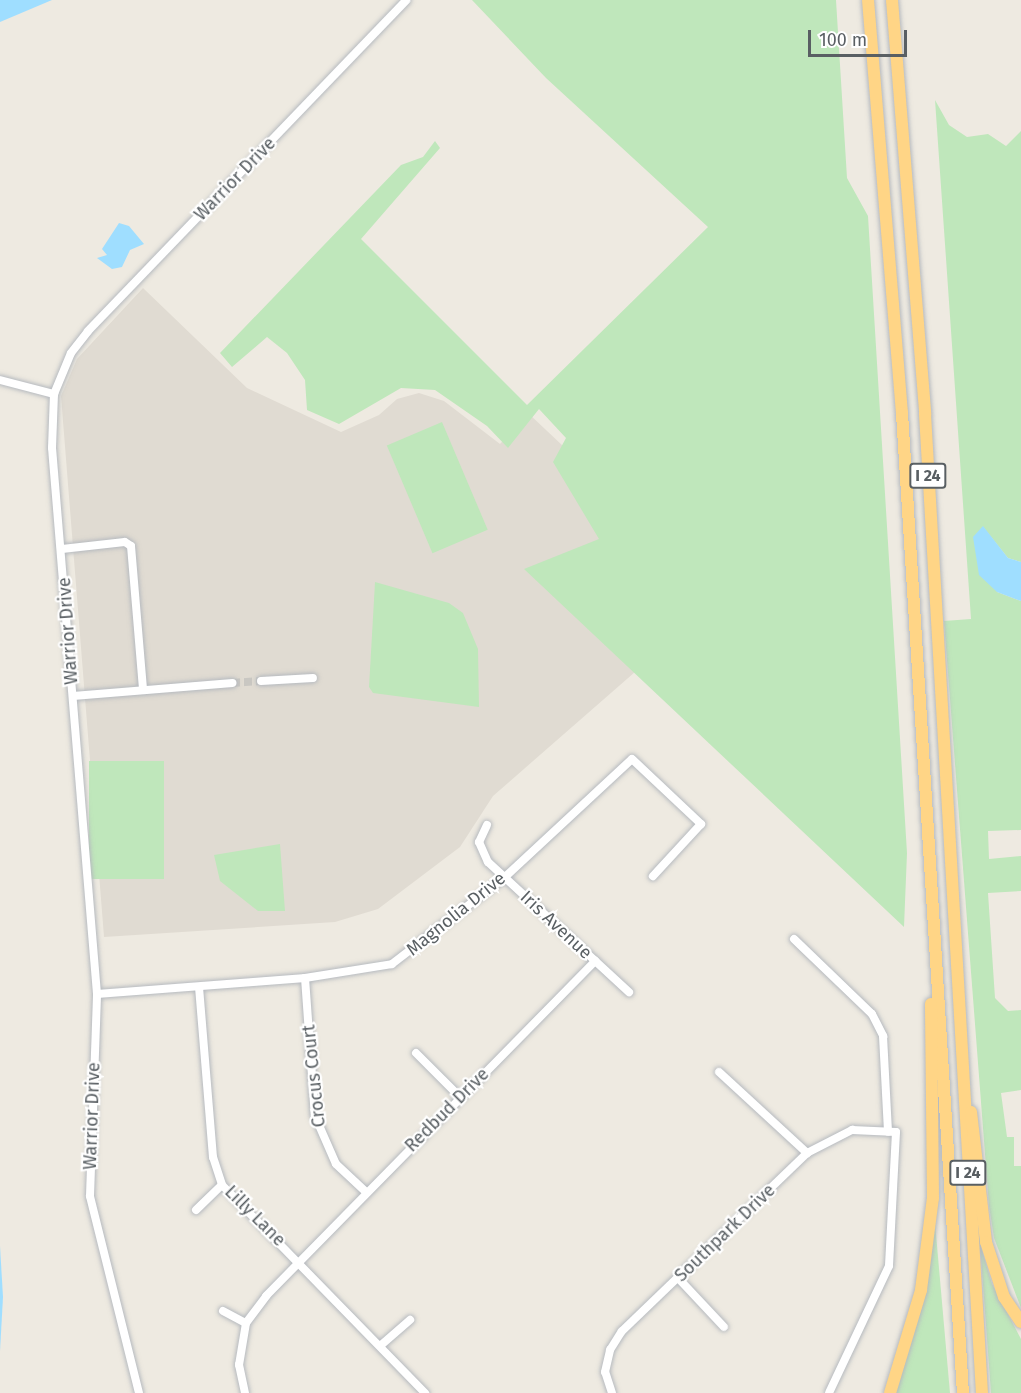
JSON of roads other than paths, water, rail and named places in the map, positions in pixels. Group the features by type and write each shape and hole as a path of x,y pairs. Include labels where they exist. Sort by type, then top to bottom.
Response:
{"highway":[{"name":"I 24","path":"892,0 925,414 953,953 982,1393"},
{"name":"I 24","path":"868,1 902,412 934,957 963,1393"},
{"path":"953,953 986,1242 1004,1298 1021,1322"},
{"path":"890,1393 921,1290 933,1198 934,957"}],"street":[{"name":"Warrior Drive","path":"139,1393 90,1196 98,994 52,448 54,394 71,353 88,331 406,0"},
{"path":"0,380 54,394"},
{"path":"62,549 125,542 131,546 143,689"},
{"path":"261,681 313,678"},
{"path":"73,696 232,683"},
{"name":"Magnolia Drive","path":"98,994 305,978 392,964 505,877 632,759 701,824 653,876"},
{"name":"Iris Avenue","path":"487,825 481,850 505,877 629,992"},
{"path":"794,939 872,1014 883,1036 892,1132 888,1266 830,1393"},
{"name":"Redbud Drive","path":"246,1323 300,1261 366,1192 595,961"},
{"name":"Crocus Court","path":"305,978 317,1125 336,1164 366,1192"},
{"name":"Lilly Lane","path":"199,987 213,1157 222,1185 300,1261 425,1393"},
{"path":"416,1053 460,1097"},
{"path":"719,1072 807,1153"},
{"name":"Southpark Drive","path":"612,1393 605,1372 610,1350 678,1278 807,1153 852,1130 892,1132"},
{"path":"196,1210 222,1185"},
{"path":"678,1278 724,1327"},
{"path":"224,1311 246,1323 239,1365 245,1393"},
{"path":"381,1346 410,1320"}],"water":[{"path":"0,0 52,0 0,22"},
{"path":"119,223 129,226 144,244 130,250 122,267 112,269 97,258 107,255 102,249"},
{"path":"983,526 1008,558 1021,562 1021,601 997,592 979,575 973,537"},
{"path":"0,1246 3,1297 0,1351"}],"tunnel":[{"path":"232,683 261,681"}]}
